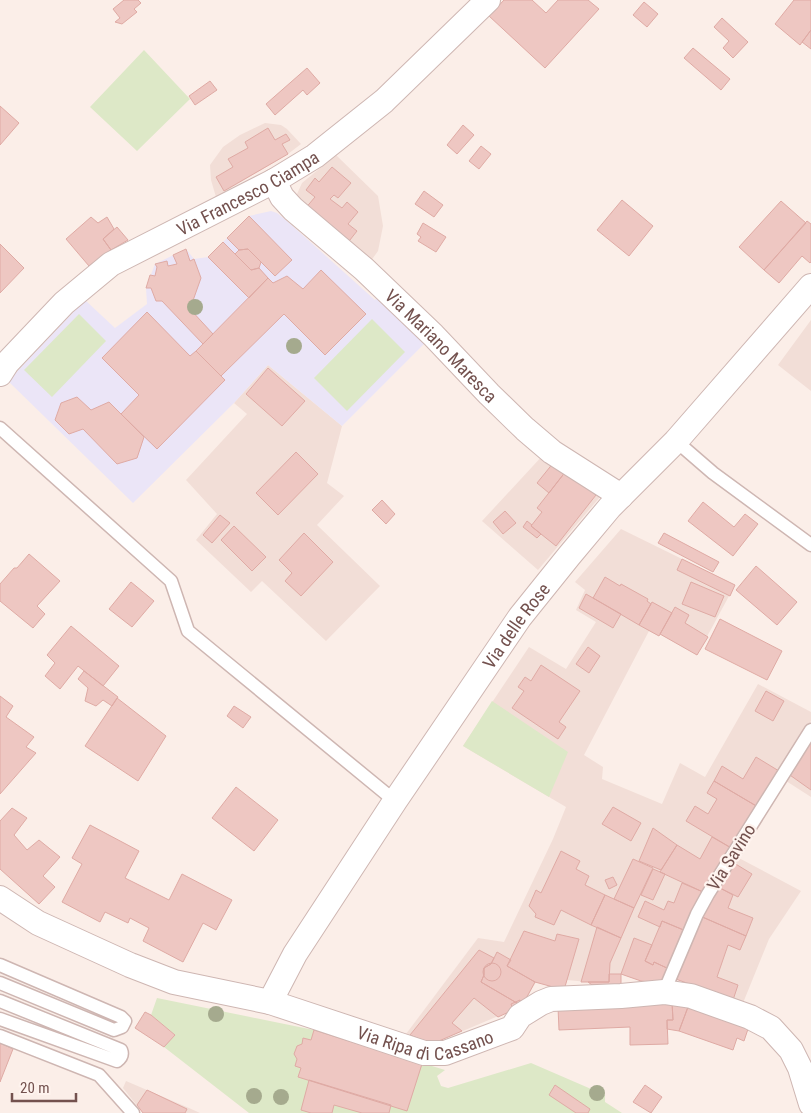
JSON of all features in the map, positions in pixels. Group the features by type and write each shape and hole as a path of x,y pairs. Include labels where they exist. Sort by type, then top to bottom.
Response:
{"street":[{"name":"Via Francesco Ciampa","path":"0,374 7,363 64,303 111,264 274,181 315,156 370,114 416,72 488,0"},
{"name":"Via Mariano Maresca","path":"274,181 282,197 293,209 364,269 433,335 525,429 552,452 621,496"},
{"name":"Via delle Rose","path":"270,1002 295,954 395,801 520,617 621,496 676,442 811,286"},
{"name":"Via Ripa di Cassano","path":"0,898 38,923 130,966 174,982 270,1002 424,1053 445,1053 512,1028 520,1016 551,999 664,992 691,996 750,1017 771,1028 791,1050 800,1068 811,1104"}],"lane":[{"path":"0,428 171,581 188,631 395,801"},
{"path":"676,442 713,473 811,545"},
{"name":"Via Savino","path":"664,992 697,914 708,894 811,730"},
{"path":"0,965 121,1017 125,1021 122,1027 114,1030 0,983"},
{"path":"0,1001 121,1050 121,1058 117,1061 0,1019"},
{"path":"0,1036 99,1075 133,1113"}],"shaded area":[{"path":"265,123 281,125 301,144 288,154 216,197 211,180 210,165 223,147 240,135"},
{"path":"336,155 378,196 383,226 378,251 368,265 297,200 297,194 302,183"},
{"path":"271,211 287,221 375,300 380,294 428,340 342,426 268,365 234,403 133,503 8,381 85,300 115,328 147,304 146,288 155,264 186,249 194,259 208,257 249,216"},
{"path":"811,320 811,391 778,365"},
{"path":"268,365 342,426 327,483 344,496 317,525 380,586 326,641 262,581 251,592 196,540 217,514 186,480 247,414 234,403"},
{"path":"544,454 600,497 538,570 482,521"},
{"path":"621,529 735,585 697,655 660,634 659,636 649,631 584,755 603,767 602,779 662,804 680,763 705,777 758,684 811,712 811,721 779,771 663,984 641,981 621,974 605,988 588,982 567,980 564,990 536,982 522,1006 432,1044 406,1034 478,938 504,942 553,839 566,807 463,746 529,647 566,669 596,622 576,610 585,590 575,582"},
{"path":"811,738 811,797 783,779"},
{"path":"737,857 801,891 769,939 743,1003 673,978 700,916"},
{"path":"126,1081 200,1113 143,1113 123,1088"}],"green space":[{"path":"144,50 190,99 137,151 90,107"},
{"path":"79,314 106,341 52,397 24,370"},
{"path":"372,319 405,352 347,411 314,378"},
{"path":"492,701 568,752 549,797 463,746"},
{"path":"157,998 314,1030 445,1070 437,1076 441,1086 448,1088 531,1063 605,1095 605,1102 622,1113 249,1113 164,1047 175,1035 151,1015"}],"building":[{"path":"124,0 138,0 141,3 134,9 137,12 122,24 115,22 120,18 113,9"},
{"path":"504,0 532,0 546,13 558,0 588,0 599,9 545,68 489,16"},
{"path":"794,0 811,0 811,30 800,45 775,24"},
{"path":"644,2 658,14 647,27 633,15"},
{"path":"722,18 748,42 733,58 723,48 729,41 714,27"},
{"path":"811,30 811,49 802,42"},
{"path":"693,48 730,79 721,90 684,58"},
{"path":"307,68 320,83 307,95 303,90 275,115 266,104"},
{"path":"210,81 217,90 195,105 189,96"},
{"path":"0,106 19,123 0,145"},
{"path":"463,125 474,135 457,154 447,145"},
{"path":"268,128 275,140 286,134 290,140 282,144 288,154 224,191 216,177 233,167 228,159 248,148 245,142"},
{"path":"481,146 491,154 479,169 469,161"},
{"path":"332,167 351,183 338,198 334,195 330,199 342,208 347,202 358,212 348,224 357,231 346,245 304,210 315,197 306,190 315,178 319,182"},
{"path":"424,191 443,205 434,217 415,204"},
{"path":"622,200 653,226 629,256 597,230"},
{"path":"781,201 806,223 764,270 739,247"},
{"path":"249,216 292,260 275,276 248,249 239,250 227,238"},
{"path":"91,217 98,223 107,217 114,229 103,239 111,250 89,266 66,239"},
{"path":"807,221 811,224 811,262 802,256 779,283 764,270"},
{"path":"423,223 446,237 436,252 418,241 421,237 417,234"},
{"path":"117,227 128,240 111,250 103,239"},
{"path":"223,242 251,270 259,268 268,278 249,298 208,257"},
{"path":"0,244 24,268 0,293"},
{"path":"186,249 190,261 194,259 201,278 190,309 213,334 203,344 162,301 156,301 151,288 146,288 150,275 155,276 157,267 155,264 167,261 168,266 177,264 173,255"},
{"path":"248,249 261,262 259,268 251,270 235,254 239,250"},
{"path":"321,270 366,314 325,355 284,314 221,376 196,351 268,278 273,283 287,276 303,289"},
{"path":"147,312 190,356 196,351 225,380 157,449 121,414 139,395 102,358"},
{"path":"268,368 305,401 282,426 246,394"},
{"path":"77,397 91,410 109,402 144,437 137,458 117,464 83,429 69,434 55,420 61,403"},
{"path":"296,452 318,474 278,515 256,493"},
{"path":"554,462 566,471 549,493 537,483"},
{"path":"566,471 596,495 556,546 531,526 542,512 537,508"},
{"path":"382,500 395,514 386,524 372,510"},
{"path":"703,502 734,527 745,514 758,524 733,556 688,521"},
{"path":"505,511 516,523 503,534 493,522"},
{"path":"220,515 230,523 212,543 203,535"},
{"path":"527,521 541,534 537,538 523,527"},
{"path":"234,526 266,557 252,571 221,540"},
{"path":"304,533 333,562 301,596 285,581 292,573 279,560"},
{"path":"664,533 719,562 713,572 658,543"},
{"path":"29,554 60,581 37,606 45,614 33,628 0,601 0,584"},
{"path":"682,559 735,585 730,596 677,570"},
{"path":"756,566 797,602 777,625 736,590"},
{"path":"605,577 648,599 647,601 651,604 639,625 593,598"},
{"path":"131,582 154,601 132,627 109,609"},
{"path":"691,582 724,596 715,617 682,604"},
{"path":"586,594 621,614 613,628 579,608"},
{"path":"652,602 672,613 659,636 639,625"},
{"path":"675,607 689,615 685,623 708,637 697,655 660,634"},
{"path":"720,619 782,651 767,680 705,649"},
{"path":"71,626 119,666 103,686 78,666 60,689 45,676 55,663 47,655"},
{"path":"588,647 600,656 589,673 576,664"},
{"path":"541,665 580,691 559,722 566,727 558,739 512,708 524,691 518,687 525,677 531,681"},
{"path":"84,671 118,697 112,706 103,700 96,706 85,701 88,688 78,679"},
{"path":"766,691 784,701 773,721 755,711"},
{"path":"0,696 13,706 6,717 34,737 26,747 36,753 0,794"},
{"path":"117,698 166,736 138,781 85,746"},
{"path":"234,706 251,717 243,728 227,716"},
{"path":"811,738 811,790 787,773"},
{"path":"756,757 779,771 758,807 714,781 722,766 743,779"},
{"path":"714,781 758,807 733,849 686,821 695,806 708,814 717,799 707,793"},
{"path":"236,787 278,820 254,851 212,818"},
{"path":"613,807 641,823 631,841 602,824"},
{"path":"12,808 27,818 14,835 27,850 39,840 60,857 43,876 55,887 39,904 0,869 0,821"},
{"path":"90,825 139,851 125,878 169,900 182,874 232,900 216,930 203,923 183,962 143,941 149,928 130,918 128,923 105,912 100,922 62,902 82,864 72,858"},
{"path":"653,828 677,845 661,870 639,861"},
{"path":"712,837 733,849 703,892 660,872 677,845 700,859"},
{"path":"561,851 580,861 576,869 589,876 585,885 605,895 591,925 561,910 554,925 535,917 536,914 529,906 536,890 541,893"},
{"path":"633,859 653,868 634,908 614,899"},
{"path":"734,863 752,874 738,897 718,887"},
{"path":"653,869 665,874 653,900 641,895"},
{"path":"613,877 617,885 609,889 605,880"},
{"path":"682,883 703,892 686,931 662,921 660,927 638,917 645,901 664,910 668,901 674,903"},
{"path":"718,887 733,895 728,908 753,918 746,936 700,916"},
{"path":"605,895 634,908 621,938 591,925"},
{"path":"700,916 746,936 740,950 728,945 717,977 738,985 733,1000 673,978"},
{"path":"662,921 686,931 669,969 654,962 653,965 645,961"},
{"path":"597,927 621,938 610,963 609,982 581,982"},
{"path":"524,931 555,941 557,934 579,939 564,990 535,982 507,966"},
{"path":"634,938 652,945 645,961 653,965 654,962 669,969 663,984 641,981 621,974"},
{"path":"479,950 494,958 491,964 484,968 481,982 522,1006 498,1017 474,998 452,1023 462,1031 432,1044 410,1035"},
{"path":"497,952 511,960 507,966 535,982 522,1006 481,982 484,968 491,964"},
{"path":"492,963 498,966 501,972 498,978 492,981 486,978 483,972 486,966"},
{"path":"609,974 621,974 621,988 592,985 588,982 609,982"},
{"path":"520,1000 522,1006 513,1010 511,1004"},
{"path":"672,1002 673,1020 667,1020 668,1044 630,1045 630,1027 559,1030 558,1007"},
{"path":"672,1002 688,1007 679,1031 667,1029 667,1020 673,1020"},
{"path":"688,1007 748,1029 744,1041 737,1038 733,1050 679,1031"},
{"path":"145,1012 175,1035 164,1047 135,1028"},
{"path":"314,1030 422,1064 407,1111 298,1077 301,1068 295,1066 297,1059 294,1054 297,1046 302,1044 303,1038 311,1040"},
{"path":"0,1043 13,1049 0,1082"},
{"path":"309,1080 391,1105 389,1113 362,1113 334,1105 332,1113 311,1113 301,1110"},
{"path":"555,1085 590,1109 588,1113 576,1113 549,1095"},
{"path":"645,1085 662,1097 651,1113 633,1102"},
{"path":"147,1090 187,1109 185,1113 143,1113 137,1105"}]}
